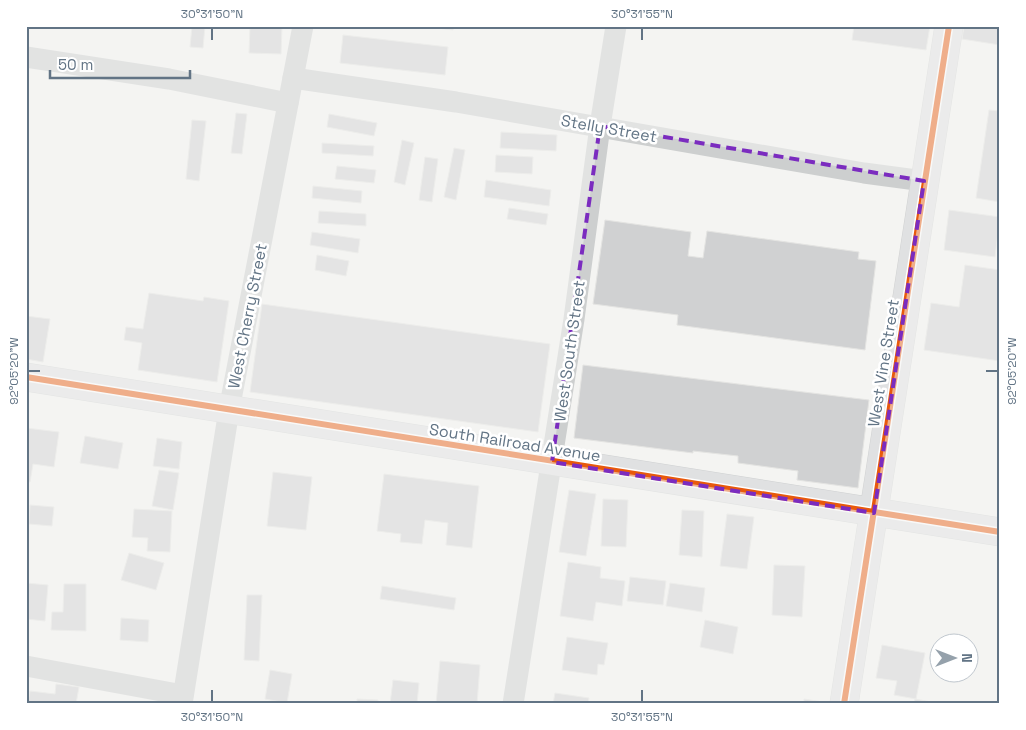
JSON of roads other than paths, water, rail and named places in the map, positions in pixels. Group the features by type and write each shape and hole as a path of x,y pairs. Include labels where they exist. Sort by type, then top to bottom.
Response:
{"main road":[{"name":"West Vine Street","path":"844,704 948,26"},
{"name":"South Railroad Avenue","path":"26,377 1000,532"}],"street":[{"name":"West Cherry Street","path":"182,700 229,410 303,26"},
{"name":"West South Street","path":"513,704 574,319 600,126 616,26"},
{"path":"26,56 169,79 288,103"},
{"name":"Stelly Street","path":"293,78 600,126 864,174 924,181"},
{"path":"26,666 182,700"}]}
